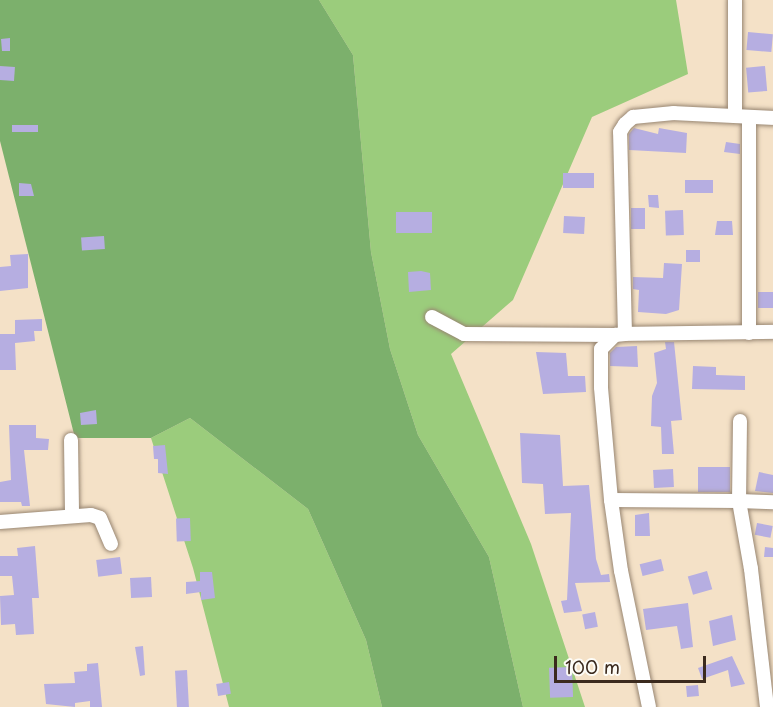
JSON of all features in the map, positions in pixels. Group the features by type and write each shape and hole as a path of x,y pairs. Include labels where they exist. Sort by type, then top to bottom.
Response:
{"street":[{"path":"735,0 735,116"},
{"path":"620,334 620,132 633,117 699,113 749,119 773,117"},
{"path":"749,119 749,333"},
{"path":"432,317 464,334 773,332"},
{"path":"620,334 601,349 600,387 611,500 621,571 649,707"},
{"path":"740,421 743,450 738,501 751,569 767,707"},
{"path":"71,440 72,516"},
{"path":"611,500 773,502"},
{"path":"0,522 72,516 99,518 111,544"}],"green space":[{"path":"0,0 319,0 353,55 371,252 390,349 418,435 489,557 523,707 382,707 366,640 308,509 190,418 151,438 75,438 0,141"},
{"path":"319,0 676,0 688,74 592,117 513,300 451,354 531,544 585,707 523,707 489,557 418,435 390,349 371,252 353,55"},
{"path":"190,418 308,509 366,640 382,707 229,707 193,568 151,438"}],"building":[{"path":"748,32 773,34 771,52 746,50"},
{"path":"10,38 10,51 2,51 1,39"},
{"path":"0,66 15,67 14,81 0,80"},
{"path":"765,66 767,91 748,93 746,68"},
{"path":"12,125 38,125 38,132 12,132"},
{"path":"634,128 658,134 659,128 687,133 686,153 629,150 629,134"},
{"path":"726,142 740,144 740,154 724,152"},
{"path":"563,173 594,173 594,188 563,188"},
{"path":"685,180 713,180 713,193 685,193"},
{"path":"19,183 31,184 34,196 19,196"},
{"path":"648,195 658,195 659,208 649,207"},
{"path":"631,208 645,208 645,229 631,229"},
{"path":"683,210 684,235 666,236 665,211"},
{"path":"396,212 432,212 432,233 396,233"},
{"path":"564,216 585,217 584,234 563,233"},
{"path":"717,221 732,221 733,235 715,235"},
{"path":"104,236 105,249 82,251 81,238"},
{"path":"686,250 700,250 700,262 686,262"},
{"path":"28,254 28,288 0,291 0,267 11,266 10,255"},
{"path":"664,263 682,264 679,310 666,314 638,312 639,290 633,289 633,277 663,278"},
{"path":"408,272 430,273 431,290 409,292"},
{"path":"758,292 773,292 773,308 758,308"},
{"path":"42,319 42,331 34,331 35,341 15,343 16,370 0,370 0,334 15,334 15,320"},
{"path":"665,342 674,342 682,420 671,421 674,454 662,454 661,427 651,426 652,396 657,383 654,353 666,349"},
{"path":"637,346 638,367 610,366 610,353 616,347"},
{"path":"536,352 566,353 568,376 585,376 586,392 543,394"},
{"path":"693,366 716,367 716,375 745,376 745,390 692,389"},
{"path":"96,410 97,424 81,425 80,413"},
{"path":"9,425 36,425 36,438 49,439 48,450 24,450 30,506 22,506 21,502 0,502 0,482 11,480"},
{"path":"520,433 560,435 563,486 589,485 596,559 601,575 609,574 610,582 575,583 582,611 564,613 561,601 567,600 571,513 545,514 543,484 522,483"},
{"path":"165,445 168,474 158,473 158,459 154,459 153,446"},
{"path":"698,467 730,467 730,492 698,492"},
{"path":"673,469 674,487 654,488 653,470"},
{"path":"759,472 773,475 773,493 755,491"},
{"path":"649,513 650,536 635,536 635,515"},
{"path":"176,518 190,518 191,541 177,541"},
{"path":"757,523 773,526 770,538 755,535"},
{"path":"35,546 39,598 32,598 34,634 16,635 15,624 1,625 0,596 14,595 12,576 0,576 0,556 18,556 17,548"},
{"path":"765,547 773,548 773,557 764,557"},
{"path":"120,557 122,574 98,577 96,560"},
{"path":"661,559 664,571 643,576 640,564"},
{"path":"707,571 712,589 693,595 688,577"},
{"path":"200,572 212,572 215,598 201,600 201,592 186,594 186,582 200,581"},
{"path":"151,577 152,597 131,598 130,578"},
{"path":"688,603 693,647 681,649 677,626 646,630 643,609"},
{"path":"595,612 598,627 585,629 582,614"},
{"path":"732,615 736,640 713,646 709,621"},
{"path":"143,646 145,675 140,676 135,647"},
{"path":"732,656 745,684 731,687 728,670 702,679 698,668"},
{"path":"98,663 102,707 90,707 90,701 75,703 75,707 46,704 44,684 75,683 74,672 87,671 87,664"},
{"path":"572,667 573,697 550,698 549,668"},
{"path":"187,670 189,707 177,707 175,671"},
{"path":"229,682 231,694 218,696 216,684"},
{"path":"698,685 699,696 687,697 686,686"}]}
